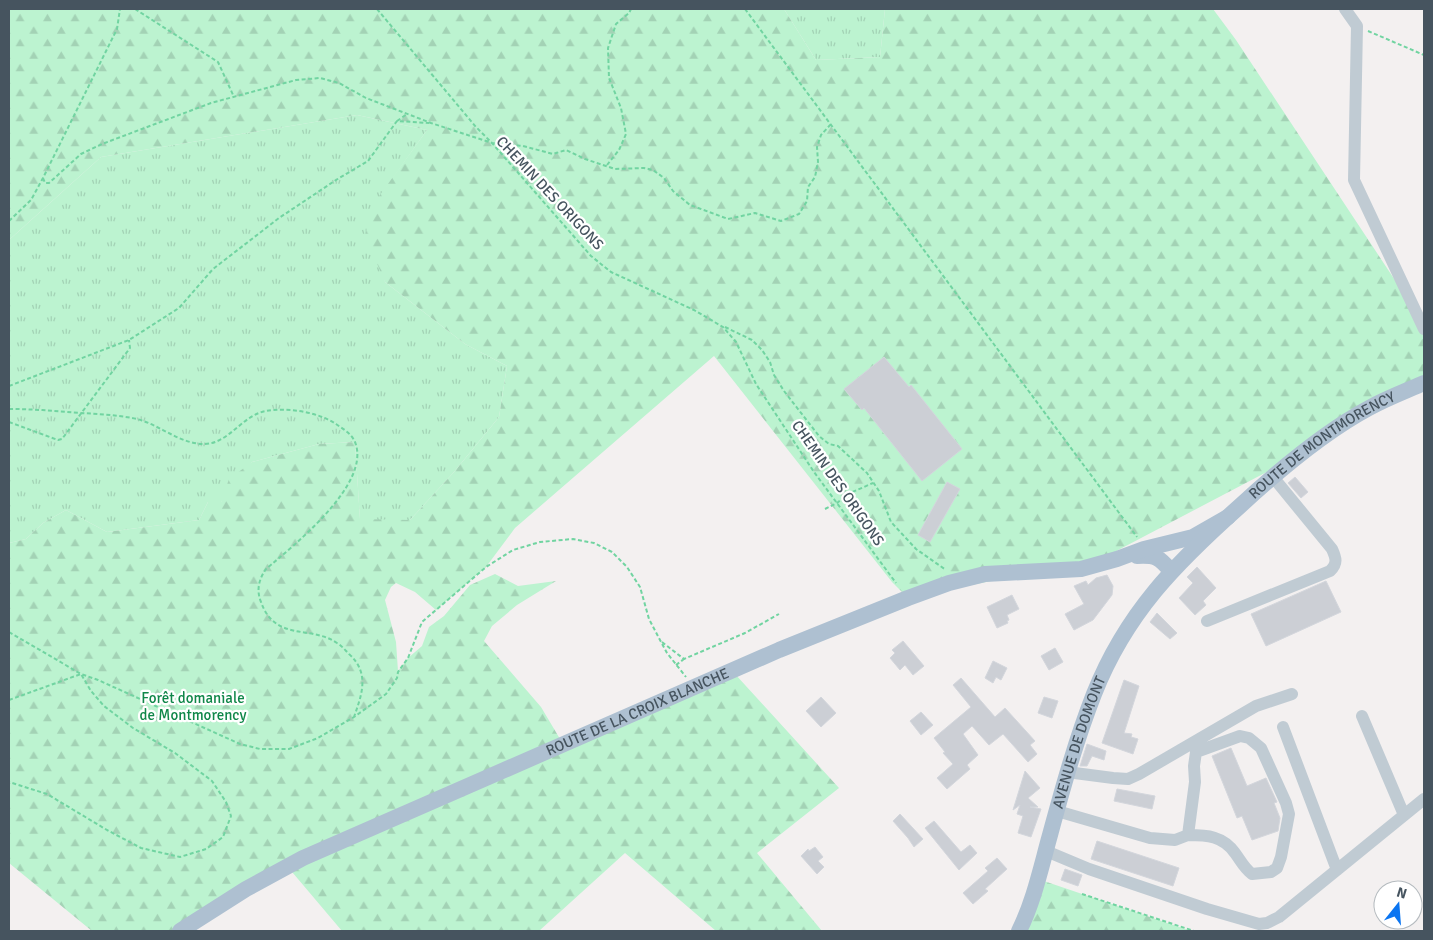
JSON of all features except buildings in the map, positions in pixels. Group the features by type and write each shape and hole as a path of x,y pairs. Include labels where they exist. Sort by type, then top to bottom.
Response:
{"main road":[{"name":"ROUTE DE MONTMORENCY","path":"1228,516 1273,477 1347,421 1376,404 1424,383"},
{"path":"1117,560 1144,549 1193,537 1228,516"},
{"name":"AVENUE DE DOMONT","path":"1019,931 1032,901 1067,772 1094,694 1108,661 1132,621 1173,568 1228,516"},
{"path":"1117,560 1154,556 1173,568 1179,559 1178,553 1172,546 1162,545"},
{"name":"ROUTE DE LA CROIX BLANCHE","path":"180,931 246,889 303,858 779,650 894,603 964,578 1004,572 1069,571 1117,560"}],"lane":[{"path":"1345,9 1357,26 1354,180 1424,330"},
{"path":"1207,621 1330,571 1335,566 1336,559 1332,549 1273,477"},
{"path":"1067,772 1128,779 1256,706 1292,694"},
{"path":"1362,716 1404,815"},
{"path":"1283,727 1337,870"},
{"path":"1057,810 1150,838 1175,840 1188,835 1209,835 1223,840 1234,852 1244,869 1252,874 1271,872 1277,868 1281,857 1289,814 1261,748 1249,738 1240,736 1196,752 1194,766 1195,782 1188,835"},
{"path":"1046,851 1098,872 1207,909 1259,924 1267,923 1279,918 1424,799"}],"path":[{"path":"9,221 31,200 43,178 117,29 120,9"},
{"path":"135,9 218,62 234,98"},
{"path":"377,9 476,127 492,143 523,146 553,154 566,150 585,159 616,169 644,168 653,170 664,178 672,191 690,205 728,219 755,213 781,221 800,214 807,201 808,187 814,177 818,162 817,147 821,135 831,124"},
{"path":"607,165 619,150 626,134 622,108 609,78 608,48 616,24 631,9"},
{"path":"745,9 1132,528 1144,549"},
{"path":"1357,26 1424,55"},
{"name":"CHEMIN DES ORIGONS","path":"43,178 45,183 49,183 81,154 102,144 211,103 296,80 320,78 339,82 366,98 431,124 492,143 591,256 611,272 694,310 724,327 736,342 756,384 814,472 896,583"},
{"path":"9,386 129,340 179,308 213,269 278,218 368,161 397,121 407,114"},
{"path":"397,121 431,124"},
{"path":"724,327 752,340 762,350 770,362 774,375 784,392 819,436 829,444 838,446 867,473 879,491 891,522 916,549 943,568 964,578"},
{"path":"9,422 58,440 62,439 130,348 129,340"},
{"path":"9,409 42,409 95,413 145,421 180,438 205,444 216,442 256,414 279,410 311,414 333,422 348,432 355,442 356,456 352,475 345,490 314,526 266,569 258,585 262,607 276,623 289,630 325,638 337,643 356,661 363,678 361,695 354,717"},
{"path":"825,509 837,503 848,494 873,483"},
{"path":"9,632 81,674 240,744 260,749 289,749 318,738 354,717 386,694 408,658 422,622 486,567 513,550 540,542 573,539 594,543 612,552 627,567 640,587 650,619 660,640 667,653 683,673"},
{"path":"676,665 745,633 778,614"},
{"path":"660,640 684,660"},
{"path":"9,700 81,674"},
{"path":"9,782 47,794 141,848 180,857 206,849 223,837 231,816 226,802 212,781 175,753 133,728 104,706 91,691 81,674"},
{"path":"1082,894 1194,931"}],"green space":[{"name":"Forêt domaniale de Montmorency","path":"9,9 784,9 816,60 880,57 885,9 1213,9 1236,40 1424,324 1424,384 1301,454 1103,558 908,598 892,582 714,356 515,528 486,567 436,610 415,592 396,583 391,587 385,600 396,642 398,671 408,658 422,646 429,627 444,616 470,585 495,574 518,586 556,581 517,605 492,626 484,641 541,707 563,744 735,674 839,788 757,853 822,931 716,931 625,853 539,931 342,931 287,866 180,931 92,931 9,863 9,543 26,539 43,523 66,510 107,532 199,520 208,502 221,502 229,479 252,462 319,444 355,442 360,519 410,520 454,472 499,417 507,366 465,344 385,282 365,236 372,206 427,130 357,115 101,157 9,240"},
{"path":"784,9 885,9 880,57 816,60"},
{"path":"357,115 427,130 373,206 385,282 465,344 507,366 499,417 454,472 410,520 360,520 355,442 319,444 252,462 221,502 208,502 199,520 107,532 66,510 43,523 26,539 9,543 9,240 101,157"},
{"path":"1038,879 1191,931 1018,931"}]}
